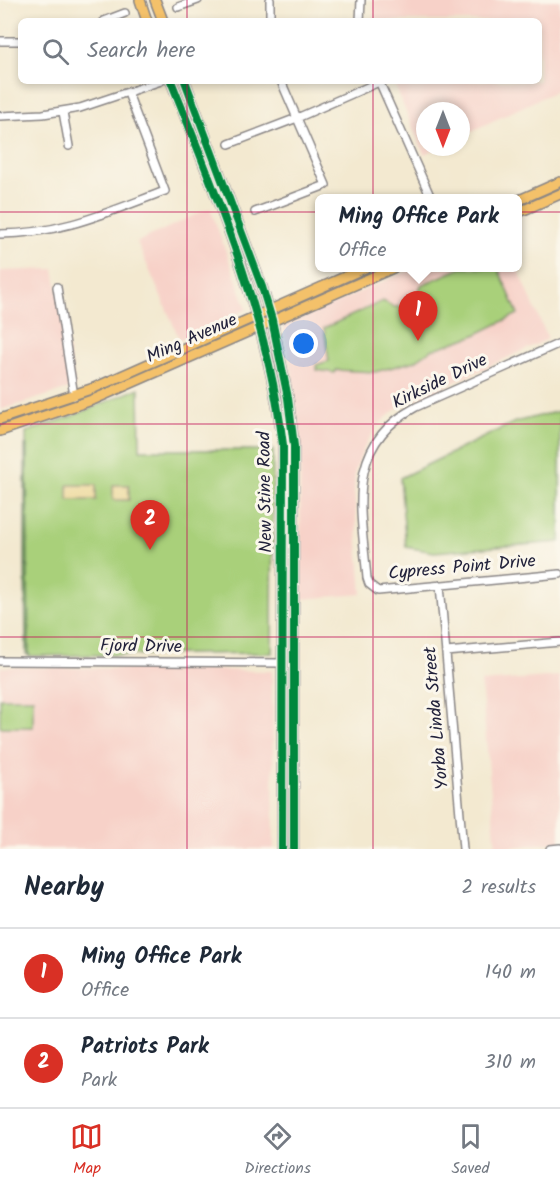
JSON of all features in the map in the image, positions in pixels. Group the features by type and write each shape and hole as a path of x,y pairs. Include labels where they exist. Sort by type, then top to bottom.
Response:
{"main road":[{"path":"140,0 146,18"},
{"path":"155,0 162,18"},
{"name":"New Stine Road","path":"172,84 226,223 261,326 273,378 283,445 282,849"},
{"name":"New Stine Road","path":"186,84 269,309 288,398 294,446 294,849"},
{"path":"522,199 560,182"},
{"path":"522,211 560,194"},
{"name":"Ming Avenue","path":"0,419 74,396 354,272"},
{"name":"Ming Avenue","path":"0,431 95,399 382,272"},
{"path":"22,425 69,404 74,396"},
{"path":"282,622 287,630 288,649 294,655"},
{"path":"282,663 289,668 289,704 294,712"}],"street":[{"path":"178,7 198,0"},
{"path":"270,0 270,18"},
{"path":"360,18 361,0"},
{"path":"112,18 125,13"},
{"path":"0,41 18,40"},
{"path":"0,116 63,112 99,103 153,84"},
{"path":"255,212 326,185 282,84"},
{"path":"229,144 297,118 372,84"},
{"path":"380,84 429,194"},
{"path":"0,234 41,232 72,225 165,191 128,93"},
{"path":"63,112 69,146"},
{"path":"57,287 74,396"},
{"name":"Kirkside Drive","path":"369,584 360,485 369,453 381,434 397,419 416,407 560,343"},
{"name":"Cypress Point Drive","path":"369,584 378,591 560,574"},
{"name":"Yorba Linda Street","path":"440,585 463,849"},
{"path":"446,652 560,642"},
{"name":"Fjord Drive","path":"0,661 282,663"},
{"path":"550,849 560,848"}],"shaded area":[{"path":"373,0 560,0 560,89 470,132 470,102 416,102 416,135 394,84 542,84 542,18 374,18"},
{"path":"210,208 247,309 180,340 137,242"},
{"path":"54,269 75,387 0,410 0,271"},
{"path":"405,272 520,272 548,339 396,409 379,424 365,445 355,471 354,492 362,594 301,599 300,436 294,385 283,326"},
{"path":"0,667 272,671 274,849 0,849"},
{"path":"560,676 560,842 496,849 481,682"}],"green space":[{"path":"452,272 500,272 518,314 473,336 431,350 415,361 375,372 336,370 335,373 317,370 316,365 329,361 324,328 383,301 394,307 406,307 417,297 421,285"},
{"path":"139,388 140,450 273,450 272,653 28,656 26,432 70,417"},
{"path":"560,411 560,542 434,552 406,547 400,478 515,422"},
{"path":"25,445 27,445 28,565 25,565"},
{"path":"25,566 28,566 29,654 26,654"},
{"path":"0,698 33,698 33,727 0,727"}],"sand":[{"path":"68,485 96,485 96,500 68,500"},
{"path":"113,485 129,485 129,500 113,500"}],"cycle path":[{"path":"172,84 223,215 253,305 266,351 283,445 282,849"},
{"path":"186,84 262,287 272,320 288,398 294,446 294,849"}],"place":[{"name":"Ming Office Park","path":"418,341"},
{"name":"Patriots Park","path":"150,550"}]}
